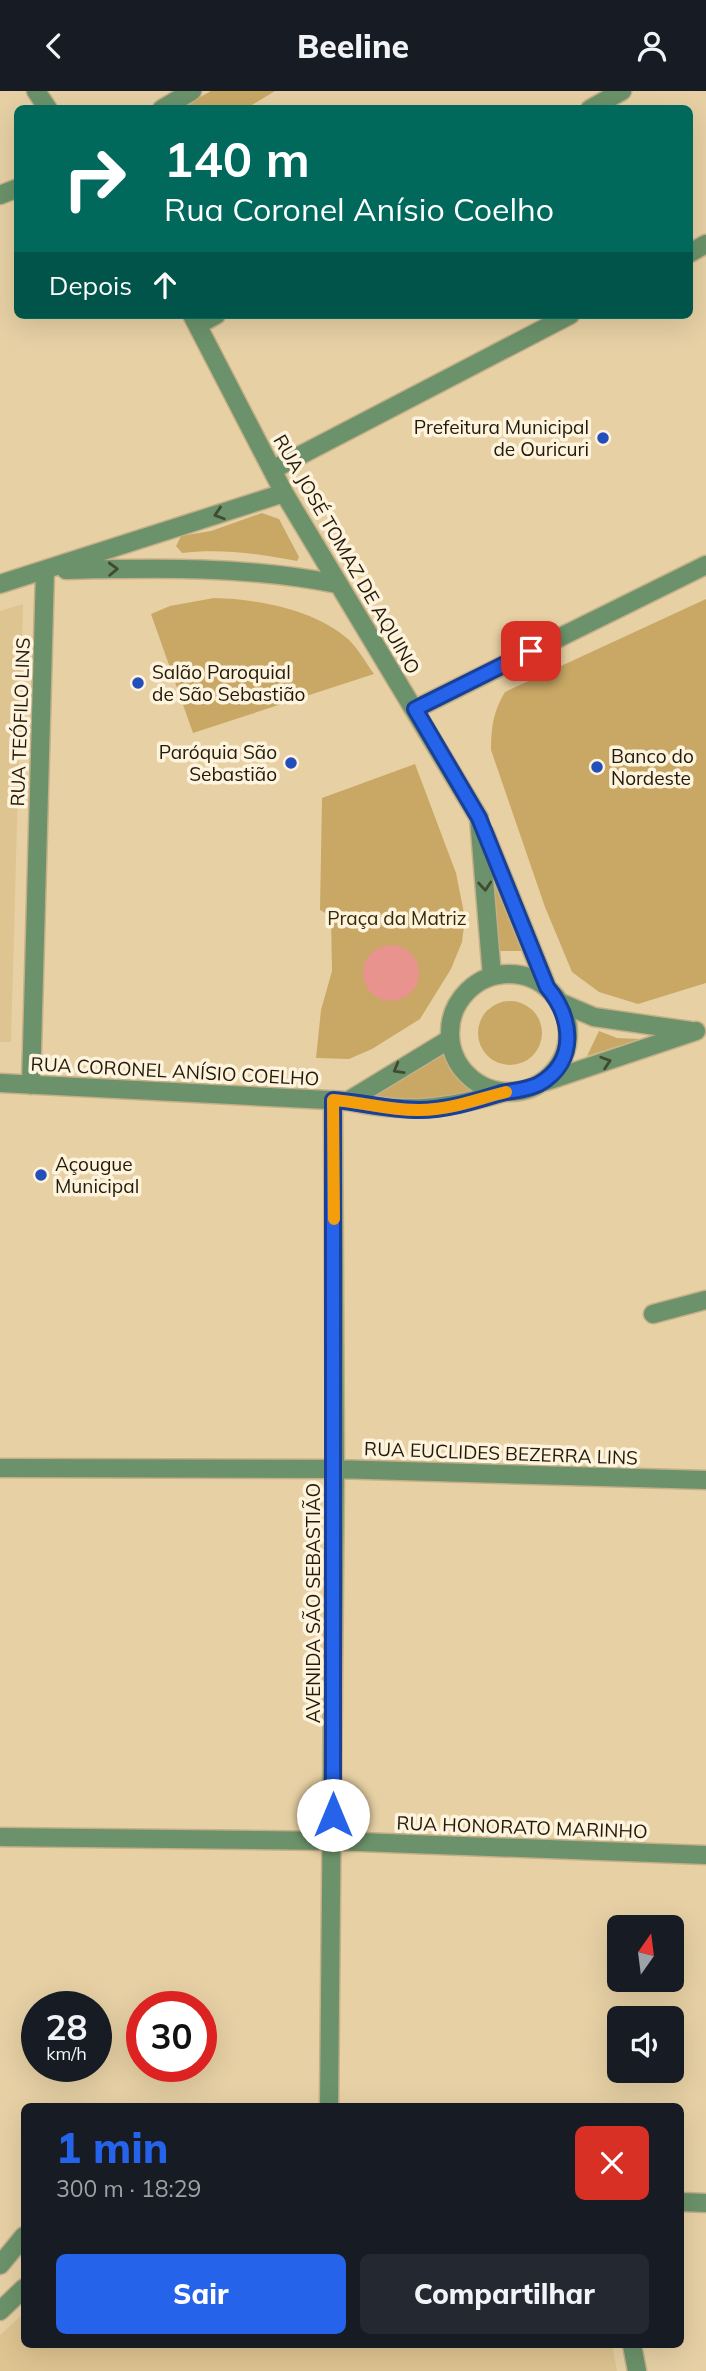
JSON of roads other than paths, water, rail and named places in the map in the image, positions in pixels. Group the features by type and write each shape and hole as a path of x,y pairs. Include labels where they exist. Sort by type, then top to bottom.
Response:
{"street":[{"path":"169,105 192,91"},
{"path":"597,105 622,91"},
{"path":"272,470 562,319"},
{"name":"RUA JOSÉ TOMAZ DE AQUINO","path":"195,320 284,493 479,818 492,976"},
{"path":"0,584 284,493"},
{"path":"415,709 706,565"},
{"path":"45,571 225,568 283,573 337,584"},
{"name":"RUA TEÓFILO LINS","path":"31,1084 45,571"},
{"path":"479,818 547,987 559,1002 567,1019 568,1037 564,1055 555,1071 540,1083"},
{"path":"505,1092 485,1087 467,1076 455,1059 450,1039 451,1019 460,1000 474,985 492,976 511,974 530,978 547,987"},
{"path":"559,1002 594,1017 701,1030"},
{"name":"RUA CORONEL ANÍSIO COELHO","path":"0,1083 340,1100 384,1109 421,1110 456,1107 505,1092 523,1091 701,1030"},
{"path":"340,1100 450,1039"},
{"name":"AVENIDA SÃO SEBASTIÃO","path":"329,2103 340,1100"},
{"path":"653,1314 706,1300"},
{"name":"RUA EUCLIDES BEZERRA LINS","path":"0,1468 335,1469 706,1480"},
{"name":"RUA HONORATO MARINHO","path":"0,1837 333,1841 706,1855"},
{"path":"684,2202 706,2203"},
{"path":"0,2265 21,2240"},
{"path":"0,2311 21,2291"},
{"path":"633,2348 637,2371"}],"place":[{"name":"Prefeitura Municipal de Ouricuri","path":"603,438"},
{"name":"Salão Paroquial de São Sebastião","path":"138,683"},
{"name":"Paróquia São Sebastião","path":"291,763"},
{"name":"Banco do Nordeste","path":"597,767"},
{"name":"Açougue Municipal","path":"41,1175"}],"park label":[{"name":"Praça da Matriz","path":"397,918"}]}
